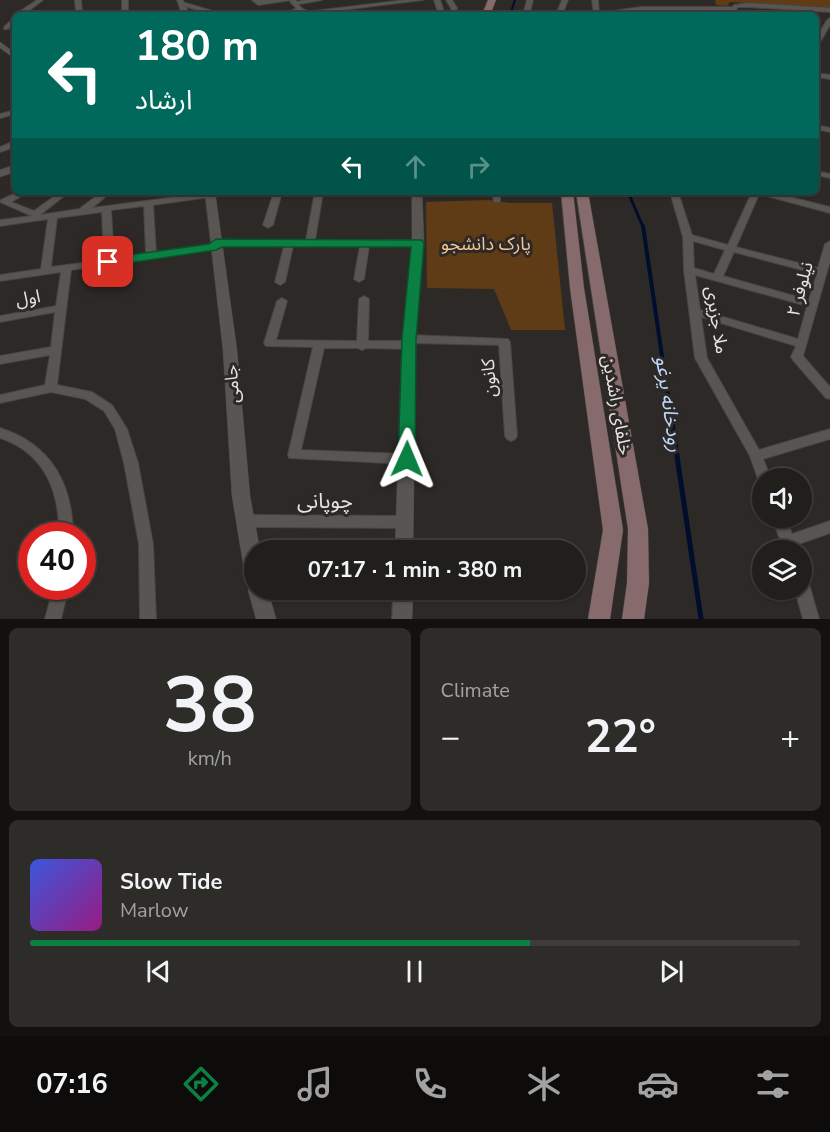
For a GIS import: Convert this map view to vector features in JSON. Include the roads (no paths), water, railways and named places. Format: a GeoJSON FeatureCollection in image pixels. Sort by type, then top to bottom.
{"type":"FeatureCollection","features":[{"type":"Feature","properties":{"kind":"main road"},"geometry":{"type":"LineString","coordinates":[[567,195],[577,288],[613,530],[599,619]]}},
{"type":"Feature","properties":{"kind":"main road","name":"خلفای راشدین"},"geometry":{"type":"LineString","coordinates":[[582,195],[638,529],[638,583],[633,619]]}},
{"type":"Feature","properties":{"kind":"street"},"geometry":{"type":"LineString","coordinates":[[23,12],[40,0]]}},
{"type":"Feature","properties":{"kind":"street"},"geometry":{"type":"LineString","coordinates":[[255,0],[258,3],[319,0]]}},
{"type":"Feature","properties":{"kind":"street"},"geometry":{"type":"LineString","coordinates":[[320,12],[420,0]]}},
{"type":"Feature","properties":{"kind":"street"},"geometry":{"type":"LineString","coordinates":[[641,0],[641,9]]}},
{"type":"Feature","properties":{"kind":"street"},"geometry":{"type":"LineString","coordinates":[[669,0],[674,12]]}},
{"type":"Feature","properties":{"kind":"street"},"geometry":{"type":"LineString","coordinates":[[292,1],[300,9],[309,12]]}},
{"type":"Feature","properties":{"kind":"street"},"geometry":{"type":"LineString","coordinates":[[181,2],[212,12]]}},
{"type":"Feature","properties":{"kind":"street"},"geometry":{"type":"LineString","coordinates":[[635,12],[641,9],[672,8],[698,12],[713,9],[737,12],[736,6],[748,5],[830,10]]}},
{"type":"Feature","properties":{"kind":"street"},"geometry":{"type":"LineString","coordinates":[[359,7],[361,12]]}},
{"type":"Feature","properties":{"kind":"street"},"geometry":{"type":"LineString","coordinates":[[290,12],[300,9]]}},
{"type":"Feature","properties":{"kind":"street"},"geometry":{"type":"LineString","coordinates":[[819,33],[830,20]]}},
{"type":"Feature","properties":{"kind":"street"},"geometry":{"type":"LineString","coordinates":[[6,28],[12,22]]}},
{"type":"Feature","properties":{"kind":"street"},"geometry":{"type":"LineString","coordinates":[[0,44],[12,54]]}},
{"type":"Feature","properties":{"kind":"street"},"geometry":{"type":"LineString","coordinates":[[19,195],[4,202],[33,216]]}},
{"type":"Feature","properties":{"kind":"street"},"geometry":{"type":"LineString","coordinates":[[33,216],[59,195]]}},
{"type":"Feature","properties":{"kind":"street"},"geometry":{"type":"LineString","coordinates":[[81,212],[103,195]]}},
{"type":"Feature","properties":{"kind":"street"},"geometry":{"type":"LineString","coordinates":[[0,223],[33,216],[53,216],[196,195]]}},
{"type":"Feature","properties":{"kind":"street","name":"جامی"},"geometry":{"type":"LineString","coordinates":[[210,195],[230,350],[241,496],[249,540]]}},
{"type":"Feature","properties":{"kind":"street"},"geometry":{"type":"LineString","coordinates":[[268,225],[277,195]]}},
{"type":"Feature","properties":{"kind":"street"},"geometry":{"type":"LineString","coordinates":[[310,243],[318,195]]}},
{"type":"Feature","properties":{"kind":"street"},"geometry":{"type":"LineString","coordinates":[[404,540],[409,342],[418,243],[417,195]]}},
{"type":"Feature","properties":{"kind":"street","name":"ملا جزیری"},"geometry":{"type":"LineString","coordinates":[[675,195],[688,237],[689,270],[701,358],[756,456],[760,468]]}},
{"type":"Feature","properties":{"kind":"street"},"geometry":{"type":"LineString","coordinates":[[718,277],[730,247],[756,195]]}},
{"type":"Feature","properties":{"kind":"street"},"geometry":{"type":"LineString","coordinates":[[770,195],[830,210]]}},
{"type":"Feature","properties":{"kind":"street"},"geometry":{"type":"LineString","coordinates":[[148,202],[151,256]]}},
{"type":"Feature","properties":{"kind":"street"},"geometry":{"type":"LineString","coordinates":[[106,208],[108,262]]}},
{"type":"Feature","properties":{"kind":"street"},"geometry":{"type":"LineString","coordinates":[[46,272],[53,216]]}},
{"type":"Feature","properties":{"kind":"street"},"geometry":{"type":"LineString","coordinates":[[688,237],[825,266]]}},
{"type":"Feature","properties":{"kind":"street"},"geometry":{"type":"LineString","coordinates":[[359,279],[364,242]]}},
{"type":"Feature","properties":{"kind":"street"},"geometry":{"type":"LineString","coordinates":[[280,282],[289,243]]}},
{"type":"Feature","properties":{"kind":"street"},"geometry":{"type":"LineString","coordinates":[[0,278],[216,245],[418,243]]}},
{"type":"Feature","properties":{"kind":"street","name":"نیلوفر ۲"},"geometry":{"type":"LineString","coordinates":[[802,344],[830,244]]}},
{"type":"Feature","properties":{"kind":"street"},"geometry":{"type":"LineString","coordinates":[[51,388],[66,268]]}},
{"type":"Feature","properties":{"kind":"street"},"geometry":{"type":"LineString","coordinates":[[689,270],[813,304]]}},
{"type":"Feature","properties":{"kind":"street"},"geometry":{"type":"LineString","coordinates":[[362,346],[364,299]]}},
{"type":"Feature","properties":{"kind":"street"},"geometry":{"type":"LineString","coordinates":[[282,301],[270,343],[362,346],[409,342]]}},
{"type":"Feature","properties":{"kind":"street","name":"اول"},"geometry":{"type":"LineString","coordinates":[[0,319],[61,308]]}},
{"type":"Feature","properties":{"kind":"street"},"geometry":{"type":"LineString","coordinates":[[696,312],[802,344],[797,357],[830,395]]}},
{"type":"Feature","properties":{"kind":"street","name":"کانون"},"geometry":{"type":"LineString","coordinates":[[409,342],[504,342],[511,436]]}},
{"type":"Feature","properties":{"kind":"street"},"geometry":{"type":"LineString","coordinates":[[319,344],[294,455],[407,459]]}},
{"type":"Feature","properties":{"kind":"street"},"geometry":{"type":"LineString","coordinates":[[0,360],[56,350]]}},
{"type":"Feature","properties":{"kind":"street"},"geometry":{"type":"LineString","coordinates":[[0,399],[51,388],[88,395],[108,408],[121,429],[131,463],[146,544],[148,619]]}},
{"type":"Feature","properties":{"kind":"street"},"geometry":{"type":"LineString","coordinates":[[0,433],[28,447],[45,461],[65,506],[66,522]]}},
{"type":"Feature","properties":{"kind":"street"},"geometry":{"type":"LineString","coordinates":[[756,456],[830,434]]}},
{"type":"Feature","properties":{"kind":"street","name":"چوپانی"},"geometry":{"type":"LineString","coordinates":[[245,521],[404,522]]}},
{"type":"Feature","properties":{"kind":"street"},"geometry":{"type":"LineString","coordinates":[[803,540],[830,528]]}},
{"type":"Feature","properties":{"kind":"street"},"geometry":{"type":"LineString","coordinates":[[53,619],[58,600]]}},
{"type":"Feature","properties":{"kind":"street"},"geometry":{"type":"LineString","coordinates":[[261,600],[266,619]]}},
{"type":"Feature","properties":{"kind":"street"},"geometry":{"type":"LineString","coordinates":[[402,619],[403,600]]}},
{"type":"Feature","properties":{"kind":"street"},"geometry":{"type":"LineString","coordinates":[[806,600],[812,619]]}},
{"type":"Feature","properties":{"kind":"waterway","name":"رودخانه یرغو"},"geometry":{"type":"LineString","coordinates":[[511,12],[515,0]]}},
{"type":"Feature","properties":{"kind":"waterway","name":"رودخانه یرغو"},"geometry":{"type":"LineString","coordinates":[[629,195],[643,227]]}},
{"type":"Feature","properties":{"kind":"waterway","name":"رودخانه یرغو"},"geometry":{"type":"LineString","coordinates":[[643,226],[668,397]]}},
{"type":"Feature","properties":{"kind":"waterway","name":"رودخانه یرغو"},"geometry":{"type":"LineString","coordinates":[[668,395],[701,619]]}},
{"type":"Feature","properties":{"kind":"park label","name":"پارک دانشجو"},"geometry":{"type":"Point","coordinates":[486,244]}}]}
